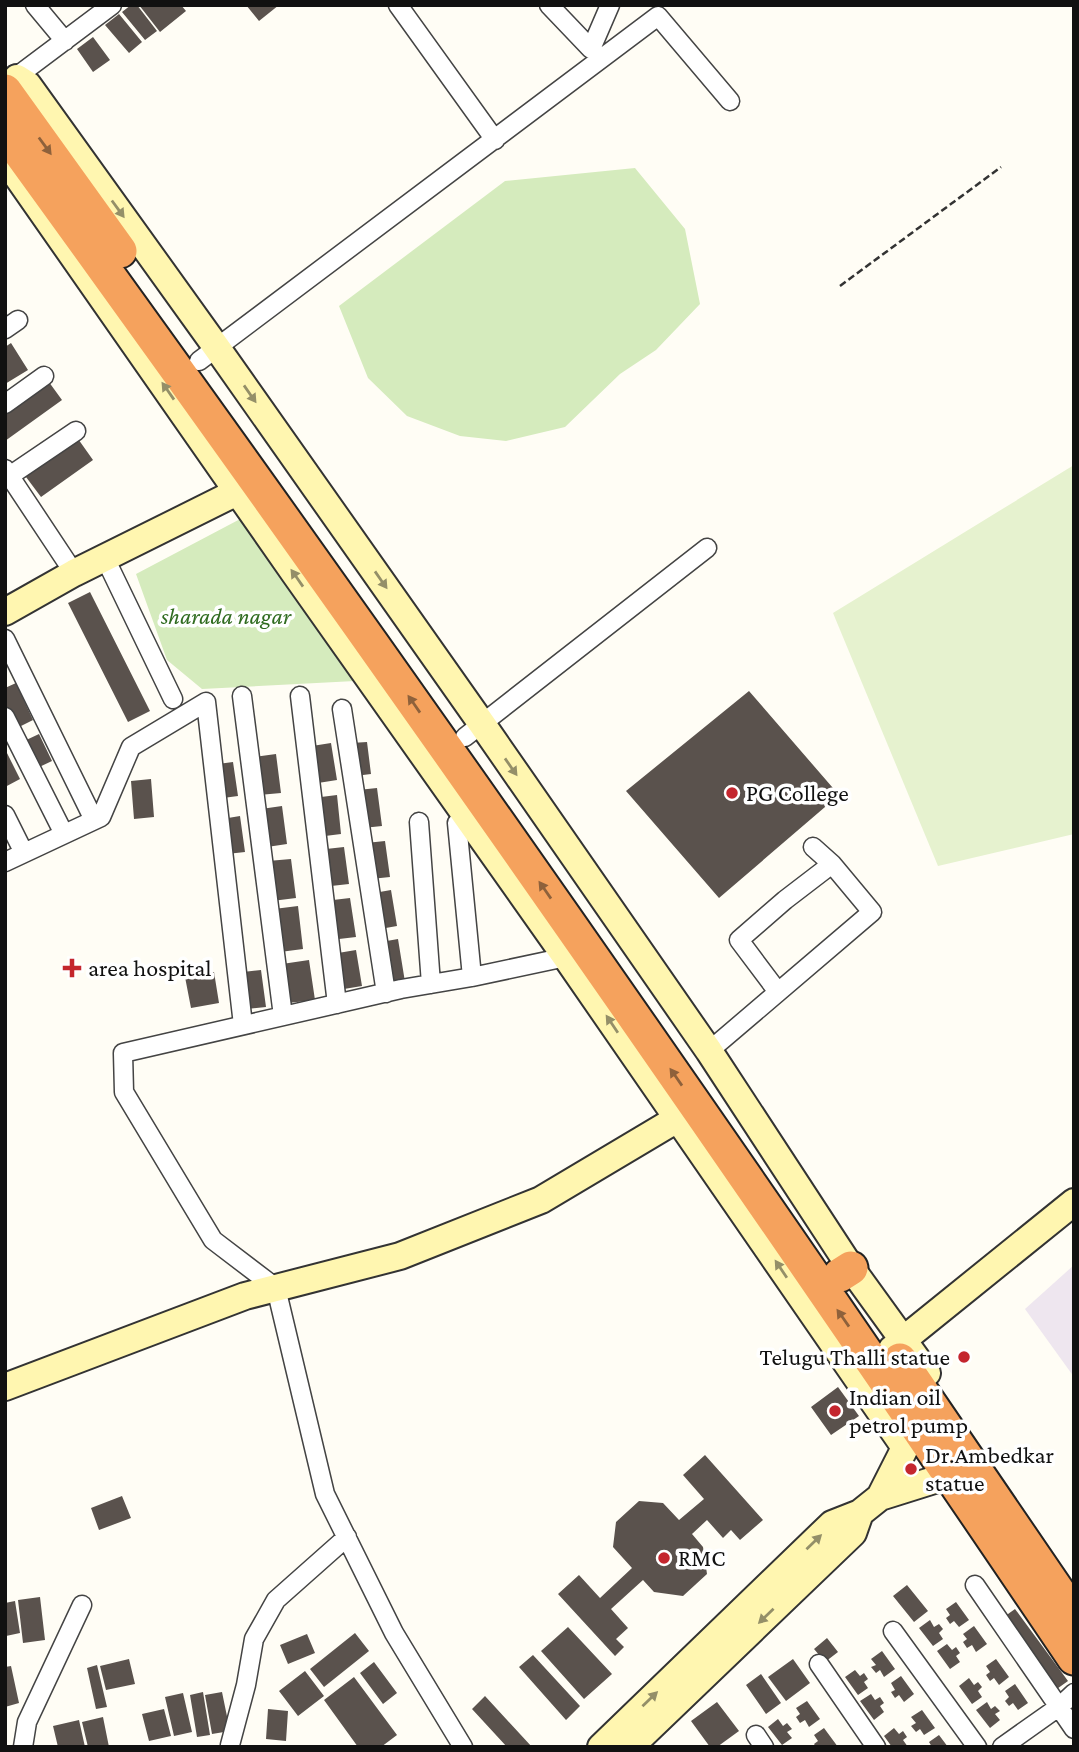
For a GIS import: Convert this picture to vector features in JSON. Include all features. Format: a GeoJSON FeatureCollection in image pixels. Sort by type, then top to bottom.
{"type":"FeatureCollection","features":[{"type":"Feature","properties":{"kind":"highway"},"geometry":{"type":"LineString","coordinates":[[9,84],[208,354],[473,731],[731,1139],[846,1272],[897,1344],[926,1421]]}},
{"type":"Feature","properties":{"kind":"highway"},"geometry":{"type":"LineString","coordinates":[[5,132],[150,349],[731,1139],[926,1421],[1074,1615]]}},
{"type":"Feature","properties":{"kind":"highway"},"geometry":{"type":"LineString","coordinates":[[960,1467],[1074,1658]]}},
{"type":"Feature","properties":{"kind":"street"},"geometry":{"type":"LineString","coordinates":[[35,5],[65,41]]}},
{"type":"Feature","properties":{"kind":"street"},"geometry":{"type":"LineString","coordinates":[[9,84],[111,5]]}},
{"type":"Feature","properties":{"kind":"street"},"geometry":{"type":"LineString","coordinates":[[398,5],[495,140]]}},
{"type":"Feature","properties":{"kind":"street"},"geometry":{"type":"LineString","coordinates":[[549,5],[591,49],[610,5]]}},
{"type":"Feature","properties":{"kind":"street"},"geometry":{"type":"LineString","coordinates":[[208,354],[658,16],[730,101]]}},
{"type":"Feature","properties":{"kind":"street"},"geometry":{"type":"LineString","coordinates":[[5,159],[150,349],[237,492],[566,957],[677,1119],[731,1139]]}},
{"type":"Feature","properties":{"kind":"street"},"geometry":{"type":"LineString","coordinates":[[5,404],[44,376]]}},
{"type":"Feature","properties":{"kind":"street"},"geometry":{"type":"LineString","coordinates":[[74,573],[7,475],[76,431]]}},
{"type":"Feature","properties":{"kind":"street"},"geometry":{"type":"LineString","coordinates":[[5,612],[74,573],[237,492]]}},
{"type":"Feature","properties":{"kind":"street"},"geometry":{"type":"LineString","coordinates":[[707,548],[473,731],[709,1051],[731,1139]]}},
{"type":"Feature","properties":{"kind":"street"},"geometry":{"type":"LineString","coordinates":[[105,558],[173,699]]}},
{"type":"Feature","properties":{"kind":"street"},"geometry":{"type":"LineString","coordinates":[[5,639],[94,820]]}},
{"type":"Feature","properties":{"kind":"street"},"geometry":{"type":"LineString","coordinates":[[242,696],[283,1016]]}},
{"type":"Feature","properties":{"kind":"street"},"geometry":{"type":"LineString","coordinates":[[300,696],[337,1004]]}},
{"type":"Feature","properties":{"kind":"street"},"geometry":{"type":"LineString","coordinates":[[5,862],[101,817],[131,747],[206,702],[243,1025]]}},
{"type":"Feature","properties":{"kind":"street"},"geometry":{"type":"LineString","coordinates":[[342,709],[386,993]]}},
{"type":"Feature","properties":{"kind":"street"},"geometry":{"type":"LineString","coordinates":[[5,717],[64,834]]}},
{"type":"Feature","properties":{"kind":"street"},"geometry":{"type":"LineString","coordinates":[[5,815],[24,853]]}},
{"type":"Feature","properties":{"kind":"street"},"geometry":{"type":"LineString","coordinates":[[465,816],[457,823],[472,977]]}},
{"type":"Feature","properties":{"kind":"street"},"geometry":{"type":"LineString","coordinates":[[419,822],[431,984]]}},
{"type":"Feature","properties":{"kind":"street"},"geometry":{"type":"LineString","coordinates":[[709,1051],[872,912],[832,864],[813,847]]}},
{"type":"Feature","properties":{"kind":"street"},"geometry":{"type":"LineString","coordinates":[[778,992],[739,940],[832,864]]}},
{"type":"Feature","properties":{"kind":"street"},"geometry":{"type":"LineString","coordinates":[[463,1747],[394,1633],[325,1494],[276,1288],[213,1240],[124,1093],[123,1053],[386,993],[566,957]]}},
{"type":"Feature","properties":{"kind":"street"},"geometry":{"type":"LineString","coordinates":[[5,1387],[245,1296],[400,1256],[541,1200],[677,1119]]}},
{"type":"Feature","properties":{"kind":"street"},"geometry":{"type":"LineString","coordinates":[[897,1344],[1074,1202]]}},
{"type":"Feature","properties":{"kind":"street"},"geometry":{"type":"LineString","coordinates":[[630,1747],[853,1533],[926,1421]]}},
{"type":"Feature","properties":{"kind":"street"},"geometry":{"type":"LineString","coordinates":[[601,1747],[832,1524],[960,1467]]}},
{"type":"Feature","properties":{"kind":"street"},"geometry":{"type":"LineString","coordinates":[[960,1467],[1074,1589]]}},
{"type":"Feature","properties":{"kind":"street"},"geometry":{"type":"LineString","coordinates":[[960,1467],[1074,1675]]}},
{"type":"Feature","properties":{"kind":"street"},"geometry":{"type":"LineString","coordinates":[[226,1746],[246,1685],[254,1639],[276,1600],[347,1537]]}},
{"type":"Feature","properties":{"kind":"street"},"geometry":{"type":"LineString","coordinates":[[975,1585],[1074,1729]]}},
{"type":"Feature","properties":{"kind":"street"},"geometry":{"type":"LineString","coordinates":[[23,1747],[27,1722],[82,1605]]}},
{"type":"Feature","properties":{"kind":"street"},"geometry":{"type":"LineString","coordinates":[[893,1631],[977,1747]]}},
{"type":"Feature","properties":{"kind":"street"},"geometry":{"type":"LineString","coordinates":[[819,1664],[876,1747]]}},
{"type":"Feature","properties":{"kind":"street"},"geometry":{"type":"LineString","coordinates":[[1002,1747],[1074,1693]]}},
{"type":"Feature","properties":{"kind":"path"},"geometry":{"type":"LineString","coordinates":[[840,286],[1001,167]]}},
{"type":"Feature","properties":{"kind":"shaded area"},"geometry":{"type":"Polygon","coordinates":[[[1074,1265],[1074,1377],[1025,1309],[1074,1265]]]}},
{"type":"Feature","properties":{"kind":"green space"},"geometry":{"type":"Polygon","coordinates":[[[635,168],[685,229],[700,304],[656,350],[620,374],[565,427],[506,441],[460,436],[407,416],[368,378],[339,306],[505,181],[635,168]]]}},
{"type":"Feature","properties":{"kind":"green space"},"geometry":{"type":"Polygon","coordinates":[[[1074,465],[1074,834],[938,866],[833,613],[1074,465]]]}},
{"type":"Feature","properties":{"kind":"green space","name":"sharada nagar"},"geometry":{"type":"Polygon","coordinates":[[[244,517],[355,681],[202,689],[167,660],[136,574],[244,517]]]}},
{"type":"Feature","properties":{"kind":"building"},"geometry":{"type":"Polygon","coordinates":[[[131,5],[137,5],[157,31],[145,40],[122,12],[131,5]]]}},
{"type":"Feature","properties":{"kind":"building"},"geometry":{"type":"Polygon","coordinates":[[[139,5],[181,5],[186,11],[160,32],[139,5]]]}},
{"type":"Feature","properties":{"kind":"building"},"geometry":{"type":"Polygon","coordinates":[[[246,5],[279,5],[259,21],[246,5]]]}},
{"type":"Feature","properties":{"kind":"building"},"geometry":{"type":"Polygon","coordinates":[[[119,14],[142,42],[129,53],[105,25],[119,14]]]}},
{"type":"Feature","properties":{"kind":"building"},"geometry":{"type":"Polygon","coordinates":[[[93,37],[110,60],[93,72],[77,49],[93,37]]]}},
{"type":"Feature","properties":{"kind":"building"},"geometry":{"type":"Polygon","coordinates":[[[11,343],[28,370],[5,384],[5,347],[11,343]]]}},
{"type":"Feature","properties":{"kind":"building"},"geometry":{"type":"Polygon","coordinates":[[[46,378],[62,400],[5,441],[5,407],[46,378]]]}},
{"type":"Feature","properties":{"kind":"building"},"geometry":{"type":"Polygon","coordinates":[[[76,436],[93,460],[41,497],[23,473],[76,436]]]}},
{"type":"Feature","properties":{"kind":"building"},"geometry":{"type":"Polygon","coordinates":[[[90,592],[150,711],[128,722],[68,603],[90,592]]]}},
{"type":"Feature","properties":{"kind":"building"},"geometry":{"type":"Polygon","coordinates":[[[16,683],[33,720],[15,729],[5,708],[5,688],[16,683]]]}},
{"type":"Feature","properties":{"kind":"building","name":"PG College"},"geometry":{"type":"Polygon","coordinates":[[[749,691],[839,795],[719,898],[626,791],[749,691]]]}},
{"type":"Feature","properties":{"kind":"building"},"geometry":{"type":"Polygon","coordinates":[[[39,734],[52,761],[35,769],[22,742],[39,734]]]}},
{"type":"Feature","properties":{"kind":"building"},"geometry":{"type":"Polygon","coordinates":[[[367,742],[371,774],[355,776],[351,743],[367,742]]]}},
{"type":"Feature","properties":{"kind":"building"},"geometry":{"type":"Polygon","coordinates":[[[331,743],[337,780],[318,783],[312,746],[331,743]]]}},
{"type":"Feature","properties":{"kind":"building"},"geometry":{"type":"Polygon","coordinates":[[[5,749],[20,779],[5,787],[5,749]]]}},
{"type":"Feature","properties":{"kind":"building"},"geometry":{"type":"Polygon","coordinates":[[[276,754],[281,793],[259,795],[254,757],[276,754]]]}},
{"type":"Feature","properties":{"kind":"building"},"geometry":{"type":"Polygon","coordinates":[[[233,762],[238,796],[223,798],[218,764],[233,762]]]}},
{"type":"Feature","properties":{"kind":"building"},"geometry":{"type":"Polygon","coordinates":[[[151,779],[154,817],[134,819],[131,781],[151,779]]]}},
{"type":"Feature","properties":{"kind":"building"},"geometry":{"type":"Polygon","coordinates":[[[377,788],[382,826],[363,828],[358,790],[377,788]]]}},
{"type":"Feature","properties":{"kind":"building"},"geometry":{"type":"Polygon","coordinates":[[[337,795],[341,834],[325,836],[321,797],[337,795]]]}},
{"type":"Feature","properties":{"kind":"building"},"geometry":{"type":"Polygon","coordinates":[[[282,806],[287,844],[267,847],[261,809],[282,806]]]}},
{"type":"Feature","properties":{"kind":"building"},"geometry":{"type":"Polygon","coordinates":[[[240,816],[245,852],[227,854],[222,819],[240,816]]]}},
{"type":"Feature","properties":{"kind":"building"},"geometry":{"type":"Polygon","coordinates":[[[385,841],[390,877],[371,879],[366,843],[385,841]]]}},
{"type":"Feature","properties":{"kind":"building"},"geometry":{"type":"Polygon","coordinates":[[[344,847],[349,884],[331,886],[326,849],[344,847]]]}},
{"type":"Feature","properties":{"kind":"building"},"geometry":{"type":"Polygon","coordinates":[[[291,859],[296,898],[272,901],[268,861],[291,859]]]}},
{"type":"Feature","properties":{"kind":"building"},"geometry":{"type":"Polygon","coordinates":[[[391,890],[397,926],[380,929],[374,893],[391,890]]]}},
{"type":"Feature","properties":{"kind":"building"},"geometry":{"type":"Polygon","coordinates":[[[350,898],[356,937],[339,939],[333,900],[350,898]]]}},
{"type":"Feature","properties":{"kind":"building"},"geometry":{"type":"Polygon","coordinates":[[[298,906],[303,949],[280,952],[274,909],[298,906]]]}},
{"type":"Feature","properties":{"kind":"building"},"geometry":{"type":"Polygon","coordinates":[[[398,939],[405,982],[389,985],[381,942],[398,939]]]}},
{"type":"Feature","properties":{"kind":"building"},"geometry":{"type":"Polygon","coordinates":[[[356,950],[362,986],[344,989],[338,953],[356,950]]]}},
{"type":"Feature","properties":{"kind":"building"},"geometry":{"type":"Polygon","coordinates":[[[309,960],[315,1000],[288,1003],[282,964],[309,960]]]}},
{"type":"Feature","properties":{"kind":"building"},"geometry":{"type":"Polygon","coordinates":[[[261,970],[266,1007],[247,1009],[243,972],[261,970]]]}},
{"type":"Feature","properties":{"kind":"building"},"geometry":{"type":"Polygon","coordinates":[[[214,972],[219,1003],[191,1008],[185,977],[214,972]]]}},
{"type":"Feature","properties":{"kind":"building","name":"Indian oil petrol pump"},"geometry":{"type":"Polygon","coordinates":[[[838,1387],[859,1416],[831,1435],[811,1407],[838,1387]]]}},
{"type":"Feature","properties":{"kind":"building","name":"RMC"},"geometry":{"type":"Polygon","coordinates":[[[705,1455],[763,1520],[740,1540],[731,1530],[723,1538],[707,1520],[692,1534],[703,1547],[707,1574],[683,1596],[654,1592],[643,1580],[611,1609],[628,1628],[616,1639],[624,1647],[615,1656],[558,1594],[579,1575],[600,1598],[632,1568],[613,1547],[616,1522],[639,1501],[663,1503],[679,1520],[704,1499],[683,1475],[705,1455]]]}},
{"type":"Feature","properties":{"kind":"building"},"geometry":{"type":"Polygon","coordinates":[[[122,1496],[131,1518],[99,1530],[91,1508],[122,1496]]]}},
{"type":"Feature","properties":{"kind":"building"},"geometry":{"type":"Polygon","coordinates":[[[907,1585],[928,1611],[914,1622],[893,1596],[907,1585]]]}},
{"type":"Feature","properties":{"kind":"building"},"geometry":{"type":"Polygon","coordinates":[[[40,1597],[45,1640],[23,1643],[18,1600],[40,1597]]]}},
{"type":"Feature","properties":{"kind":"building"},"geometry":{"type":"Polygon","coordinates":[[[15,1601],[20,1633],[6,1636],[5,1603],[15,1601]]]}},
{"type":"Feature","properties":{"kind":"building"},"geometry":{"type":"Polygon","coordinates":[[[956,1602],[969,1620],[959,1627],[954,1621],[950,1624],[946,1618],[950,1615],[946,1609],[956,1602]]]}},
{"type":"Feature","properties":{"kind":"building"},"geometry":{"type":"Polygon","coordinates":[[[1015,1609],[1068,1681],[1054,1691],[1001,1619],[1015,1609]]]}},
{"type":"Feature","properties":{"kind":"building"},"geometry":{"type":"Polygon","coordinates":[[[930,1620],[934,1627],[939,1624],[943,1629],[939,1633],[943,1639],[933,1646],[919,1628],[930,1620]]]}},
{"type":"Feature","properties":{"kind":"building"},"geometry":{"type":"Polygon","coordinates":[[[974,1626],[987,1644],[976,1652],[972,1645],[967,1648],[963,1642],[967,1639],[963,1634],[974,1626]]]}},
{"type":"Feature","properties":{"kind":"building"},"geometry":{"type":"Polygon","coordinates":[[[568,1627],[612,1674],[584,1699],[541,1651],[568,1627]]]}},
{"type":"Feature","properties":{"kind":"building"},"geometry":{"type":"Polygon","coordinates":[[[355,1633],[369,1651],[324,1687],[310,1669],[355,1633]]]}},
{"type":"Feature","properties":{"kind":"building"},"geometry":{"type":"Polygon","coordinates":[[[307,1634],[315,1653],[288,1664],[280,1645],[307,1634]]]}},
{"type":"Feature","properties":{"kind":"building"},"geometry":{"type":"Polygon","coordinates":[[[827,1638],[838,1652],[825,1662],[814,1649],[827,1638]]]}},
{"type":"Feature","properties":{"kind":"building"},"geometry":{"type":"Polygon","coordinates":[[[947,1644],[952,1650],[956,1647],[960,1653],[956,1656],[960,1662],[950,1669],[937,1651],[947,1644]]]}},
{"type":"Feature","properties":{"kind":"building"},"geometry":{"type":"Polygon","coordinates":[[[882,1651],[895,1669],[884,1677],[880,1670],[876,1673],[871,1667],[876,1665],[871,1659],[882,1651]]]}},
{"type":"Feature","properties":{"kind":"building"},"geometry":{"type":"Polygon","coordinates":[[[533,1655],[580,1706],[566,1720],[519,1667],[533,1655]]]}},
{"type":"Feature","properties":{"kind":"building"},"geometry":{"type":"Polygon","coordinates":[[[129,1659],[135,1684],[106,1690],[100,1666],[129,1659]]]}},
{"type":"Feature","properties":{"kind":"building"},"geometry":{"type":"Polygon","coordinates":[[[793,1659],[810,1683],[786,1701],[768,1677],[793,1659]]]}},
{"type":"Feature","properties":{"kind":"building"},"geometry":{"type":"Polygon","coordinates":[[[996,1659],[1009,1677],[999,1685],[994,1678],[990,1681],[986,1675],[990,1672],[986,1666],[996,1659]]]}},
{"type":"Feature","properties":{"kind":"building"},"geometry":{"type":"Polygon","coordinates":[[[374,1662],[397,1693],[383,1704],[360,1673],[374,1662]]]}},
{"type":"Feature","properties":{"kind":"building"},"geometry":{"type":"Polygon","coordinates":[[[97,1665],[107,1707],[96,1709],[87,1668],[97,1665]]]}},
{"type":"Feature","properties":{"kind":"building"},"geometry":{"type":"Polygon","coordinates":[[[11,1666],[19,1703],[5,1707],[5,1667],[11,1666]]]}},
{"type":"Feature","properties":{"kind":"building"},"geometry":{"type":"Polygon","coordinates":[[[855,1670],[860,1676],[864,1673],[868,1679],[864,1682],[868,1688],[858,1695],[845,1677],[855,1670]]]}},
{"type":"Feature","properties":{"kind":"building"},"geometry":{"type":"Polygon","coordinates":[[[305,1671],[324,1696],[298,1716],[279,1691],[305,1671]]]}},
{"type":"Feature","properties":{"kind":"building"},"geometry":{"type":"Polygon","coordinates":[[[761,1674],[781,1703],[766,1714],[746,1685],[761,1674]]]}},
{"type":"Feature","properties":{"kind":"building"},"geometry":{"type":"Polygon","coordinates":[[[901,1676],[914,1694],[904,1702],[899,1695],[895,1698],[891,1692],[895,1690],[891,1683],[901,1676]]]}},
{"type":"Feature","properties":{"kind":"building"},"geometry":{"type":"Polygon","coordinates":[[[354,1677],[397,1735],[381,1747],[358,1747],[324,1700],[354,1677]]]}},
{"type":"Feature","properties":{"kind":"building"},"geometry":{"type":"Polygon","coordinates":[[[969,1678],[974,1685],[978,1682],[982,1687],[978,1691],[982,1697],[972,1704],[959,1686],[969,1678]]]}},
{"type":"Feature","properties":{"kind":"building"},"geometry":{"type":"Polygon","coordinates":[[[1015,1684],[1028,1703],[1018,1710],[1013,1703],[1009,1706],[1005,1701],[1009,1697],[1005,1691],[1015,1684]]]}},
{"type":"Feature","properties":{"kind":"building"},"geometry":{"type":"Polygon","coordinates":[[[203,1692],[210,1735],[197,1737],[190,1695],[203,1692]]]}},
{"type":"Feature","properties":{"kind":"building"},"geometry":{"type":"Polygon","coordinates":[[[222,1692],[230,1731],[212,1734],[205,1695],[222,1692]]]}},
{"type":"Feature","properties":{"kind":"building"},"geometry":{"type":"Polygon","coordinates":[[[183,1693],[192,1732],[174,1736],[165,1697],[183,1693]]]}},
{"type":"Feature","properties":{"kind":"building"},"geometry":{"type":"Polygon","coordinates":[[[871,1694],[875,1700],[880,1697],[884,1703],[880,1706],[884,1712],[874,1720],[860,1701],[871,1694]]]}},
{"type":"Feature","properties":{"kind":"building"},"geometry":{"type":"Polygon","coordinates":[[[485,1696],[532,1747],[507,1747],[472,1709],[485,1696]]]}},
{"type":"Feature","properties":{"kind":"building"},"geometry":{"type":"Polygon","coordinates":[[[807,1701],[820,1719],[809,1727],[805,1720],[800,1723],[796,1717],[800,1714],[796,1708],[807,1701]]]}},
{"type":"Feature","properties":{"kind":"building"},"geometry":{"type":"Polygon","coordinates":[[[717,1702],[739,1731],[717,1747],[710,1747],[691,1721],[717,1702]]]}},
{"type":"Feature","properties":{"kind":"building"},"geometry":{"type":"Polygon","coordinates":[[[987,1702],[991,1709],[995,1706],[1000,1711],[995,1714],[1000,1720],[990,1728],[976,1710],[987,1702]]]}},
{"type":"Feature","properties":{"kind":"building"},"geometry":{"type":"Polygon","coordinates":[[[164,1709],[171,1736],[149,1741],[142,1714],[164,1709]]]}},
{"type":"Feature","properties":{"kind":"building"},"geometry":{"type":"Polygon","coordinates":[[[268,1709],[288,1711],[286,1741],[266,1739],[268,1709]]]}},
{"type":"Feature","properties":{"kind":"building"},"geometry":{"type":"Polygon","coordinates":[[[922,1710],[935,1728],[924,1735],[920,1729],[916,1732],[911,1726],[916,1723],[911,1717],[922,1710]]]}},
{"type":"Feature","properties":{"kind":"building"},"geometry":{"type":"Polygon","coordinates":[[[103,1717],[109,1747],[88,1747],[82,1722],[103,1717]]]}},
{"type":"Feature","properties":{"kind":"building"},"geometry":{"type":"Polygon","coordinates":[[[778,1719],[783,1726],[787,1723],[792,1729],[787,1732],[792,1738],[782,1745],[768,1727],[778,1719]]]}},
{"type":"Feature","properties":{"kind":"building"},"geometry":{"type":"Polygon","coordinates":[[[79,1720],[85,1747],[58,1747],[53,1726],[79,1720]]]}},
{"type":"Feature","properties":{"kind":"building"},"geometry":{"type":"Polygon","coordinates":[[[824,1728],[838,1747],[816,1747],[814,1744],[818,1741],[814,1735],[824,1728]]]}},
{"type":"Feature","properties":{"kind":"building"},"geometry":{"type":"Polygon","coordinates":[[[894,1728],[899,1734],[903,1731],[907,1737],[903,1740],[908,1747],[892,1747],[884,1736],[894,1728]]]}},
{"type":"Feature","properties":{"kind":"building"},"geometry":{"type":"Polygon","coordinates":[[[939,1735],[948,1747],[932,1747],[929,1742],[939,1735]]]}},
{"type":"Feature","properties":{"kind":"place","name":"PG College"},"geometry":{"type":"Point","coordinates":[732,793]}},
{"type":"Feature","properties":{"kind":"place","name":"area hospital"},"geometry":{"type":"Point","coordinates":[72,968]}},
{"type":"Feature","properties":{"kind":"place","name":"Telugu Thalli statue"},"geometry":{"type":"Point","coordinates":[964,1357]}},
{"type":"Feature","properties":{"kind":"place","name":"Indian oil petrol pump"},"geometry":{"type":"Point","coordinates":[835,1411]}},
{"type":"Feature","properties":{"kind":"place","name":"Dr.Ambedkar statue"},"geometry":{"type":"Point","coordinates":[911,1469]}},
{"type":"Feature","properties":{"kind":"place","name":"RMC"},"geometry":{"type":"Point","coordinates":[664,1558]}}]}
